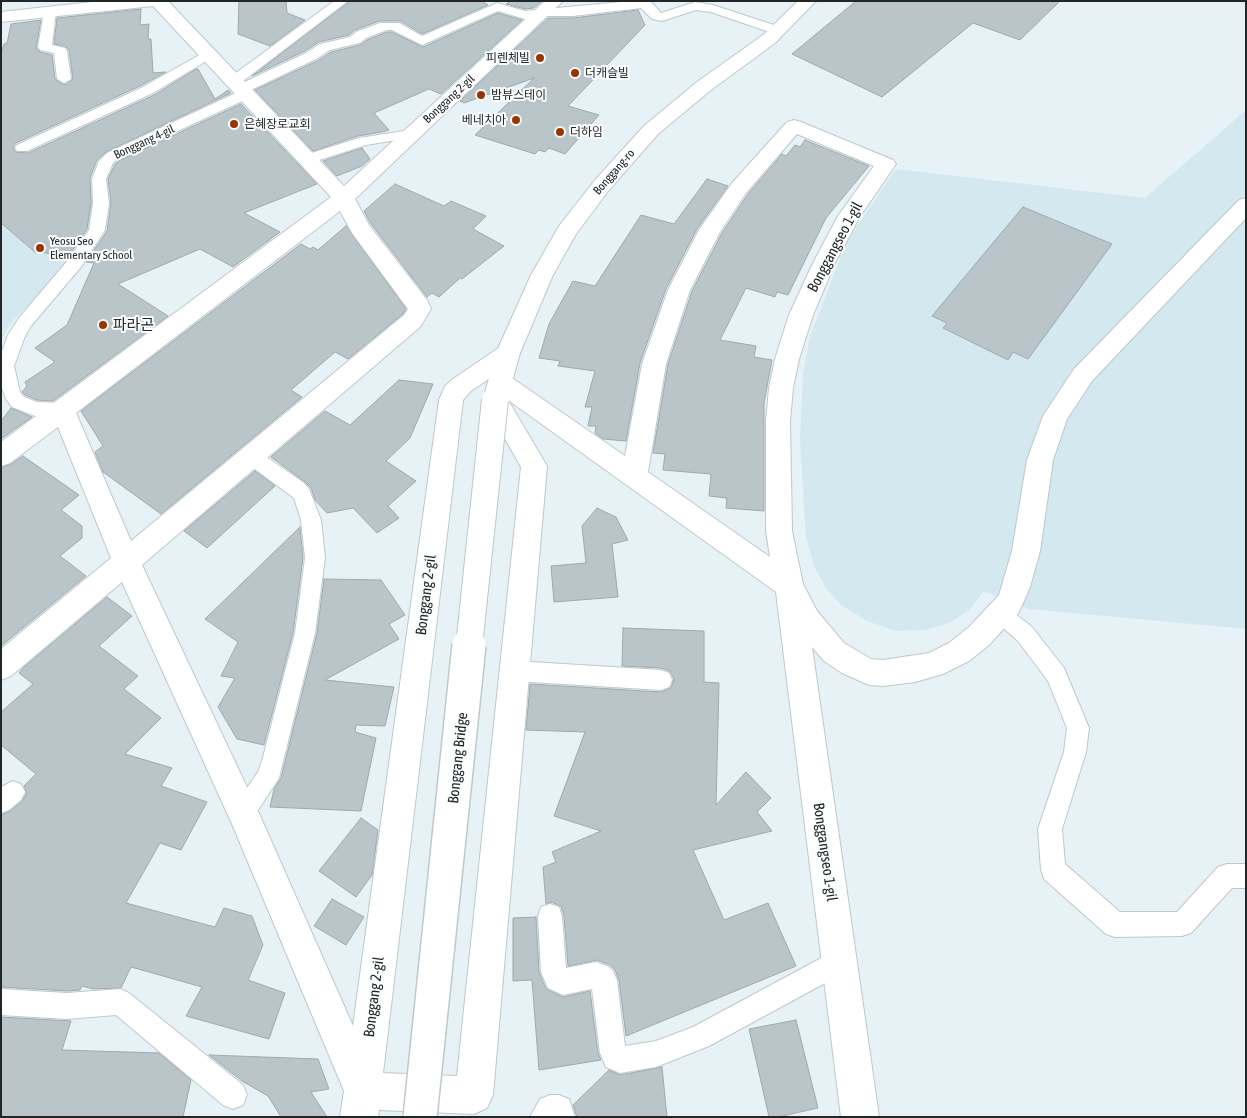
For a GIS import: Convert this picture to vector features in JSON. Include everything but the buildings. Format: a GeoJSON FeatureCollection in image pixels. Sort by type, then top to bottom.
{"type":"FeatureCollection","features":[{"type":"Feature","properties":{"kind":"street"},"geometry":{"type":"LineString","coordinates":[[1,17],[153,1]]}},
{"type":"Feature","properties":{"kind":"street"},"geometry":{"type":"LineString","coordinates":[[1,667],[418,315],[419,304],[360,228],[344,198],[158,1]]}},
{"type":"Feature","properties":{"kind":"street","name":"Bonggang-ro"},"geometry":{"type":"LineString","coordinates":[[498,391],[508,353],[542,275],[567,231],[602,185],[651,130],[704,86],[778,31],[808,1]]}},
{"type":"Feature","properties":{"kind":"street","name":"Bonggang 2-gil"},"geometry":{"type":"LineString","coordinates":[[361,1104],[244,813],[126,561],[63,410],[344,198],[410,134],[549,7]]}},
{"type":"Feature","properties":{"kind":"street","name":"Bonggangseo 1-gil"},"geometry":{"type":"LineString","coordinates":[[634,476],[654,364],[679,290],[710,230],[739,188],[794,126],[886,164],[849,216],[824,262],[801,315],[787,359],[781,388],[778,421],[779,532],[789,586],[860,1117]]}},
{"type":"Feature","properties":{"kind":"street"},"geometry":{"type":"LineString","coordinates":[[498,391],[634,476],[789,586],[807,620],[820,637],[834,652],[852,664],[869,672],[883,673],[915,669],[945,660],[979,636],[1009,603],[1016,587],[1026,551],[1040,460],[1055,416],[1083,375],[1246,205]]}},
{"type":"Feature","properties":{"kind":"street","name":"Bonggang 2-gil"},"geometry":{"type":"LineString","coordinates":[[361,1104],[451,400],[454,393],[462,385],[508,353]]}},
{"type":"Feature","properties":{"kind":"street"},"geometry":{"type":"LineString","coordinates":[[361,1104],[474,1106],[534,466],[498,391]]}},
{"type":"Feature","properties":{"kind":"street","name":"Bonggang Bridge"},"geometry":{"type":"LineString","coordinates":[[420,1117],[498,391]]}},
{"type":"Feature","properties":{"kind":"street"},"geometry":{"type":"LineString","coordinates":[[1,456],[63,410]]}},
{"type":"Feature","properties":{"kind":"lane"},"geometry":{"type":"LineString","coordinates":[[240,88],[342,1]]}},
{"type":"Feature","properties":{"kind":"lane"},"geometry":{"type":"LineString","coordinates":[[240,88],[311,56],[325,47],[356,40],[361,35],[385,26],[394,26],[418,41],[422,41],[497,7],[525,16],[549,7],[573,12],[641,4],[647,5],[658,16],[662,17],[695,6],[713,9],[778,31]]}},
{"type":"Feature","properties":{"kind":"lane"},"geometry":{"type":"LineString","coordinates":[[50,12],[45,48],[60,50],[64,79]]}},
{"type":"Feature","properties":{"kind":"lane"},"geometry":{"type":"LineString","coordinates":[[22,148],[148,90],[208,54]]}},
{"type":"Feature","properties":{"kind":"lane","name":"Bonggang 4-gil"},"geometry":{"type":"LineString","coordinates":[[3,370],[17,335],[25,322],[75,263],[97,230],[102,203],[99,179],[106,161],[112,156],[240,88]]}},
{"type":"Feature","properties":{"kind":"lane"},"geometry":{"type":"LineString","coordinates":[[307,159],[364,141],[410,134]]}},
{"type":"Feature","properties":{"kind":"lane"},"geometry":{"type":"LineString","coordinates":[[3,370],[12,394],[18,402],[35,409],[63,410]]}},
{"type":"Feature","properties":{"kind":"lane"},"geometry":{"type":"LineString","coordinates":[[244,813],[268,778],[273,761],[305,633],[315,558],[311,520],[302,494],[297,488],[250,456]]}},
{"type":"Feature","properties":{"kind":"lane"},"geometry":{"type":"LineString","coordinates":[[1001,614],[1025,634],[1056,675],[1078,728],[1075,752],[1050,828],[1053,870],[1115,925],[1182,924],[1227,876],[1246,876]]}},
{"type":"Feature","properties":{"kind":"lane"},"geometry":{"type":"LineString","coordinates":[[514,671],[661,680]]}},
{"type":"Feature","properties":{"kind":"lane"},"geometry":{"type":"LineString","coordinates":[[550,916],[554,972],[557,979],[563,982],[596,975],[604,980],[613,1053],[615,1058],[620,1060],[656,1054],[700,1037],[840,961]]}},
{"type":"Feature","properties":{"kind":"lane"},"geometry":{"type":"LineString","coordinates":[[1,1002],[67,1006],[120,1002],[233,1095]]}},
{"type":"Feature","properties":{"kind":"lane"},"geometry":{"type":"LineString","coordinates":[[544,1117],[550,1109],[559,1109],[561,1117]]}},
{"type":"Feature","properties":{"kind":"shaded area"},"geometry":{"type":"Polygon","coordinates":[[[1246,110],[1246,629],[1030,609],[1009,603],[984,591],[969,610],[950,623],[924,630],[896,631],[867,621],[841,605],[826,588],[814,566],[806,537],[800,439],[803,374],[810,336],[847,241],[896,169],[1145,198],[1246,110]]]}},
{"type":"Feature","properties":{"kind":"shaded area","name":"Yeosu Seo Elementary School"},"geometry":{"type":"Polygon","coordinates":[[[84,172],[95,202],[90,232],[67,264],[12,322],[1,340],[1,179],[84,172]]]}},
{"type":"Feature","properties":{"kind":"place","name":"피렌체빌"},"geometry":{"type":"Point","coordinates":[540,58]}},
{"type":"Feature","properties":{"kind":"place","name":"더캐슬빌"},"geometry":{"type":"Point","coordinates":[575,73]}},
{"type":"Feature","properties":{"kind":"place","name":"밤뷰스테이"},"geometry":{"type":"Point","coordinates":[481,95]}},
{"type":"Feature","properties":{"kind":"place","name":"베네치아"},"geometry":{"type":"Point","coordinates":[516,120]}},
{"type":"Feature","properties":{"kind":"place","name":"은혜장로교회"},"geometry":{"type":"Point","coordinates":[234,124]}},
{"type":"Feature","properties":{"kind":"place","name":"더하임"},"geometry":{"type":"Point","coordinates":[560,132]}},
{"type":"Feature","properties":{"kind":"place","name":"Yeosu Seo Elementary School"},"geometry":{"type":"Point","coordinates":[40,248]}},
{"type":"Feature","properties":{"kind":"place","name":"파라곤"},"geometry":{"type":"Point","coordinates":[103,325]}}]}
